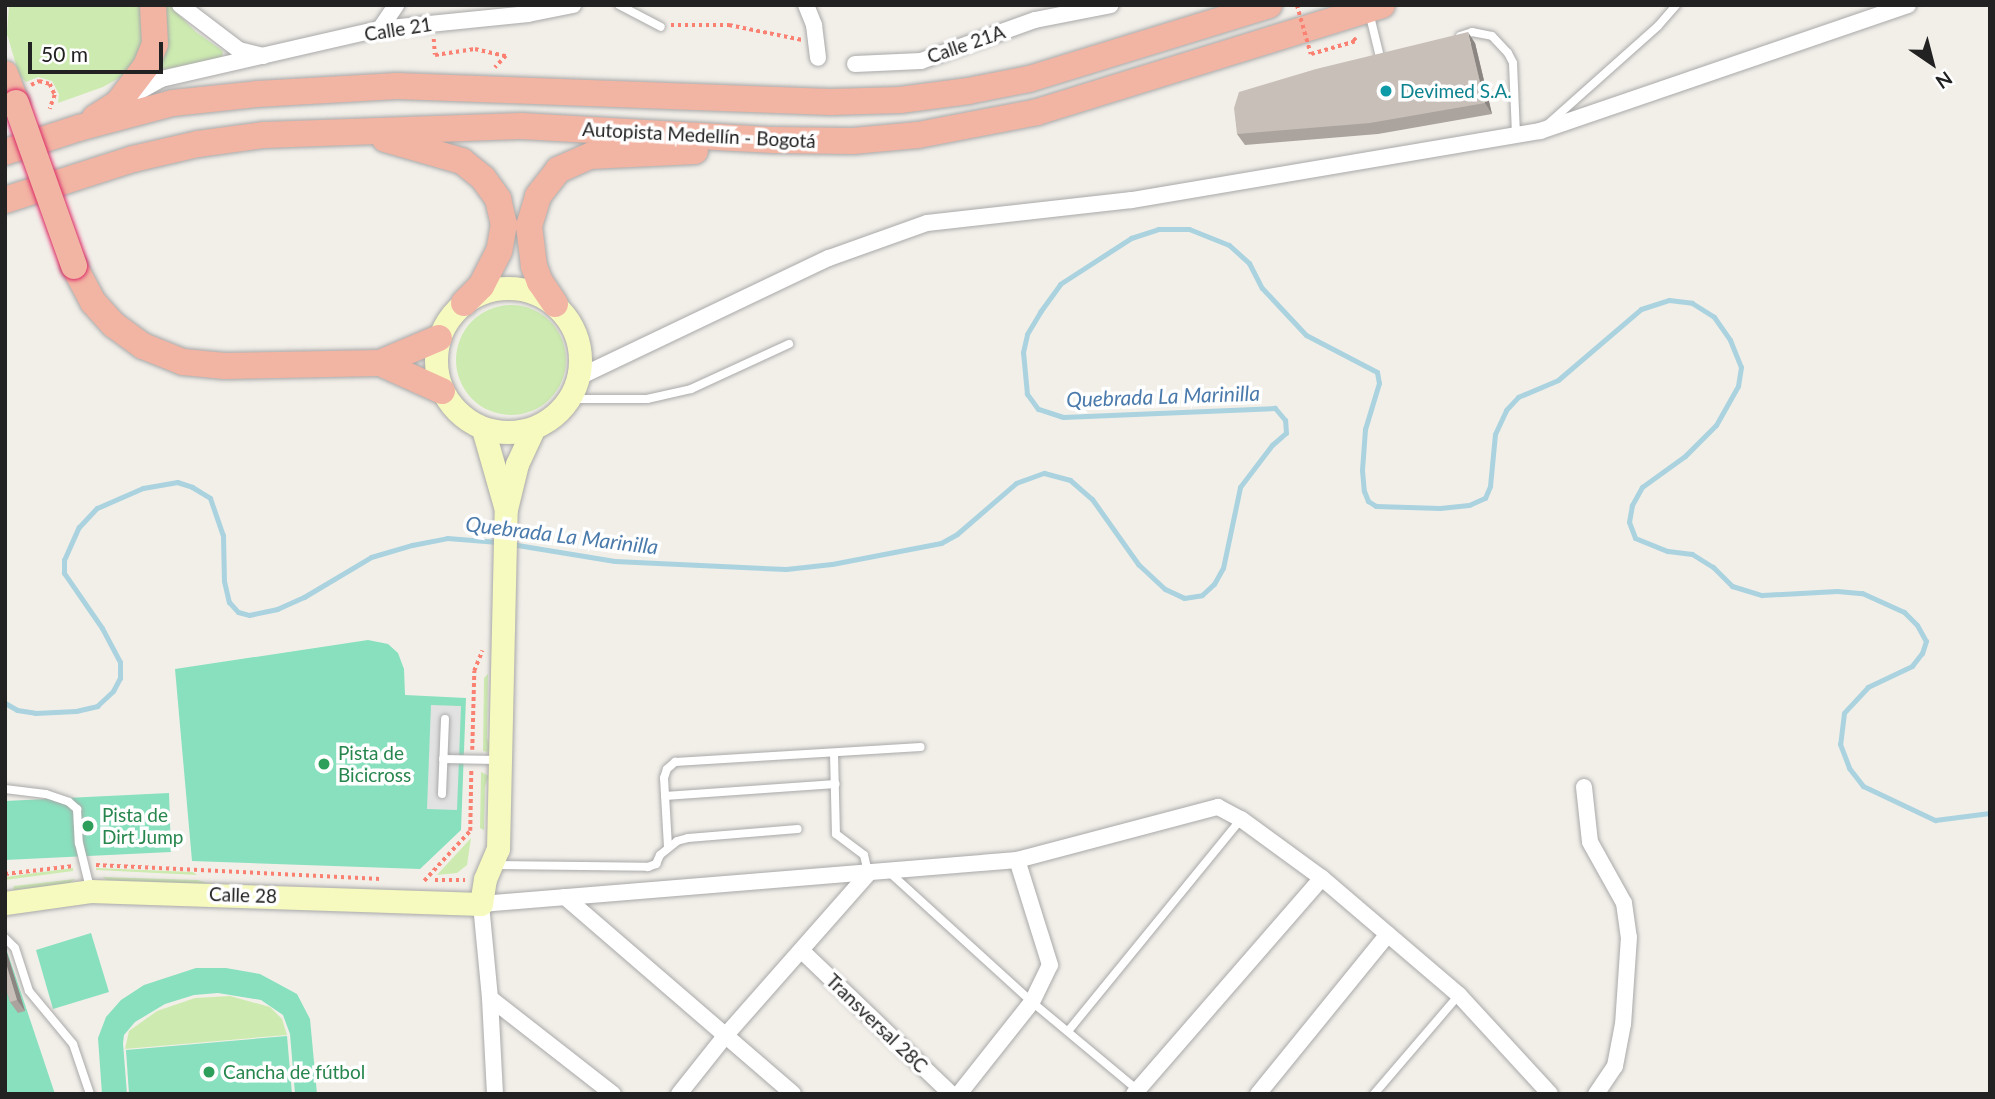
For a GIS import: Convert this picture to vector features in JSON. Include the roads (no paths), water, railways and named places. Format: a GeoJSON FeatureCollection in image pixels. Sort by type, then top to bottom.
{"type":"FeatureCollection","features":[{"type":"Feature","properties":{"kind":"highway"},"geometry":{"type":"LineString","coordinates":[[79,128],[118,103],[140,77],[153,50],[156,29],[153,5]]}},
{"type":"Feature","properties":{"kind":"highway","name":"Autopista Medellín - Bogotá"},"geometry":{"type":"LineString","coordinates":[[5,152],[79,128],[173,103],[257,94],[397,86],[831,102],[901,100],[1029,79],[1269,5]]}},
{"type":"Feature","properties":{"kind":"highway","name":"Autopista Medellín - Bogotá"},"geometry":{"type":"LineString","coordinates":[[5,200],[69,177],[198,144],[264,135],[521,127],[774,141],[853,141],[982,125],[1103,94],[1375,8]]}},
{"type":"Feature","properties":{"kind":"highway"},"geometry":{"type":"LineString","coordinates":[[16,88],[74,266],[93,302],[114,325],[143,346],[183,362],[225,366],[380,363],[439,338]]}},
{"type":"Feature","properties":{"kind":"highway"},"geometry":{"type":"LineString","coordinates":[[357,132],[448,155],[474,169],[492,188],[502,213],[503,236],[499,251],[481,286],[464,303]]}},
{"type":"Feature","properties":{"kind":"highway"},"geometry":{"type":"LineString","coordinates":[[555,304],[540,282],[534,266],[529,226],[538,196],[558,170],[590,156],[691,151],[774,141]]}},
{"type":"Feature","properties":{"kind":"highway"},"geometry":{"type":"LineString","coordinates":[[380,363],[442,391]]}},
{"type":"Feature","properties":{"kind":"main road"},"geometry":{"type":"LineString","coordinates":[[501,288],[530,291],[555,304],[568,318],[578,337],[581,356],[579,377],[569,399],[554,417],[534,428],[500,433],[483,429],[452,407],[442,391],[435,356],[439,338],[449,318],[464,303],[483,292],[501,288]]}},
{"type":"Feature","properties":{"kind":"main road"},"geometry":{"type":"LineString","coordinates":[[481,904],[487,872],[498,849],[506,518],[517,464],[534,428]]}},
{"type":"Feature","properties":{"kind":"main road"},"geometry":{"type":"LineString","coordinates":[[483,429],[506,518]]}},
{"type":"Feature","properties":{"kind":"main road","name":"Calle 28"},"geometry":{"type":"LineString","coordinates":[[5,903],[90,891],[481,904]]}},
{"type":"Feature","properties":{"kind":"street"},"geometry":{"type":"LineString","coordinates":[[180,5],[239,50],[265,57]]}},
{"type":"Feature","properties":{"kind":"street"},"geometry":{"type":"LineString","coordinates":[[380,29],[396,5]]}},
{"type":"Feature","properties":{"kind":"street","name":"Calle 21"},"geometry":{"type":"LineString","coordinates":[[118,103],[161,79],[380,29],[492,12],[573,5]]}},
{"type":"Feature","properties":{"kind":"street"},"geometry":{"type":"LineString","coordinates":[[806,5],[814,25],[818,58]]}},
{"type":"Feature","properties":{"kind":"street","name":"Calle 21A"},"geometry":{"type":"LineString","coordinates":[[855,64],[921,61],[1053,10],[1111,5]]}},
{"type":"Feature","properties":{"kind":"street"},"geometry":{"type":"LineString","coordinates":[[579,377],[829,258],[927,223],[1132,200],[1541,131],[1908,5]]}},
{"type":"Feature","properties":{"kind":"street"},"geometry":{"type":"LineString","coordinates":[[1584,787],[1590,842],[1624,903],[1629,937],[1623,1024],[1615,1066],[1596,1094]]}},
{"type":"Feature","properties":{"kind":"street"},"geometry":{"type":"LineString","coordinates":[[495,1094],[491,998],[481,904],[1017,860],[1218,807],[1241,820],[1322,878],[1459,995],[1550,1094]]}},
{"type":"Feature","properties":{"kind":"street"},"geometry":{"type":"LineString","coordinates":[[959,1094],[1032,1002],[1051,965],[1017,860]]}},
{"type":"Feature","properties":{"kind":"street"},"geometry":{"type":"LineString","coordinates":[[679,1094],[726,1035],[868,874]]}},
{"type":"Feature","properties":{"kind":"street"},"geometry":{"type":"LineString","coordinates":[[1138,1092],[1322,878]]}},
{"type":"Feature","properties":{"kind":"street"},"geometry":{"type":"LineString","coordinates":[[565,897],[793,1094]]}},
{"type":"Feature","properties":{"kind":"street"},"geometry":{"type":"LineString","coordinates":[[1258,1094],[1388,934]]}},
{"type":"Feature","properties":{"kind":"street","name":"Transversal 28C"},"geometry":{"type":"LineString","coordinates":[[802,951],[951,1094]]}},
{"type":"Feature","properties":{"kind":"street"},"geometry":{"type":"LineString","coordinates":[[491,998],[613,1094]]}},
{"type":"Feature","properties":{"kind":"lane"},"geometry":{"type":"LineString","coordinates":[[619,5],[661,27]]}},
{"type":"Feature","properties":{"kind":"lane"},"geometry":{"type":"LineString","coordinates":[[1541,131],[1658,26],[1676,5]]}},
{"type":"Feature","properties":{"kind":"lane"},"geometry":{"type":"LineString","coordinates":[[1375,8],[1380,57]]}},
{"type":"Feature","properties":{"kind":"lane"},"geometry":{"type":"LineString","coordinates":[[1446,39],[1472,32],[1492,36],[1504,47],[1513,63],[1516,135]]}},
{"type":"Feature","properties":{"kind":"lane"},"geometry":{"type":"LineString","coordinates":[[1366,60],[1393,53]]}},
{"type":"Feature","properties":{"kind":"lane"},"geometry":{"type":"LineString","coordinates":[[569,399],[647,399],[691,389],[789,344]]}},
{"type":"Feature","properties":{"kind":"lane"},"geometry":{"type":"LineString","coordinates":[[442,794],[445,719]]}},
{"type":"Feature","properties":{"kind":"lane"},"geometry":{"type":"LineString","coordinates":[[668,847],[663,778],[667,768],[675,762],[921,747]]}},
{"type":"Feature","properties":{"kind":"lane"},"geometry":{"type":"LineString","coordinates":[[834,754],[836,834],[864,855],[868,874]]}},
{"type":"Feature","properties":{"kind":"lane"},"geometry":{"type":"LineString","coordinates":[[443,759],[500,760]]}},
{"type":"Feature","properties":{"kind":"lane"},"geometry":{"type":"LineString","coordinates":[[665,796],[836,784]]}},
{"type":"Feature","properties":{"kind":"lane"},"geometry":{"type":"LineString","coordinates":[[5,789],[46,794],[69,802],[77,809],[83,864],[90,891]]}},
{"type":"Feature","properties":{"kind":"lane"},"geometry":{"type":"LineString","coordinates":[[1069,1030],[1241,820]]}},
{"type":"Feature","properties":{"kind":"lane"},"geometry":{"type":"LineString","coordinates":[[487,872],[648,867],[656,864],[668,847],[688,838],[798,829]]}},
{"type":"Feature","properties":{"kind":"lane"},"geometry":{"type":"LineString","coordinates":[[889,872],[1032,1002],[1069,1030],[1138,1092]]}},
{"type":"Feature","properties":{"kind":"lane"},"geometry":{"type":"LineString","coordinates":[[5,938],[15,948],[29,991],[73,1044],[90,1094]]}},
{"type":"Feature","properties":{"kind":"lane"},"geometry":{"type":"LineString","coordinates":[[1374,1094],[1459,995]]}},
{"type":"Feature","properties":{"kind":"waterway","name":"Quebrada La Marinilla"},"geometry":{"type":"LineString","coordinates":[[511,544],[615,561],[786,569],[832,564],[941,543],[957,534],[1016,483],[1044,473],[1070,480],[1092,499],[1138,564],[1165,589],[1184,598],[1202,595],[1214,584],[1223,568],[1240,487],[1272,445],[1286,433],[1285,420],[1275,408],[1063,417],[1038,409],[1027,394],[1023,352],[1027,334],[1040,312],[1060,284],[1131,238],[1158,229],[1189,229],[1229,245],[1249,263],[1262,288],[1306,335],[1377,372],[1379,383],[1365,429],[1362,470],[1364,491],[1368,501],[1376,506],[1440,508],[1469,505],[1485,498],[1490,486],[1495,434],[1506,410],[1518,397],[1558,380],[1641,309],[1669,300],[1692,303],[1714,317],[1730,340],[1741,367],[1738,386],[1716,425],[1685,456],[1642,487],[1632,505],[1629,522],[1635,538],[1668,551],[1692,554],[1713,567],[1732,586],[1762,595],[1837,591],[1862,593],[1904,612],[1917,625],[1926,641],[1922,653],[1912,666],[1868,687],[1844,713],[1840,744],[1849,768],[1863,786],[1935,820],[1990,813]]}},
{"type":"Feature","properties":{"kind":"waterway","name":"Quebrada La Marinilla"},"geometry":{"type":"LineString","coordinates":[[5,703],[17,710],[35,713],[76,711],[97,706],[113,691],[120,678],[120,662],[102,628],[64,573],[64,560],[79,527],[97,508],[143,488],[177,482],[210,498],[223,535],[224,581],[229,602],[238,612],[249,615],[277,609],[304,597],[371,557],[447,538],[498,542]]}},
{"type":"Feature","properties":{"kind":"place","name":"Devimed S.A."},"geometry":{"type":"Point","coordinates":[1386,91]}},
{"type":"Feature","properties":{"kind":"place","name":"Pista de Bicicross"},"geometry":{"type":"Point","coordinates":[324,764]}},
{"type":"Feature","properties":{"kind":"place","name":"Pista de Dirt Jump"},"geometry":{"type":"Point","coordinates":[88,826]}},
{"type":"Feature","properties":{"kind":"place","name":"Cancha de fútbol"},"geometry":{"type":"Point","coordinates":[209,1072]}}]}
